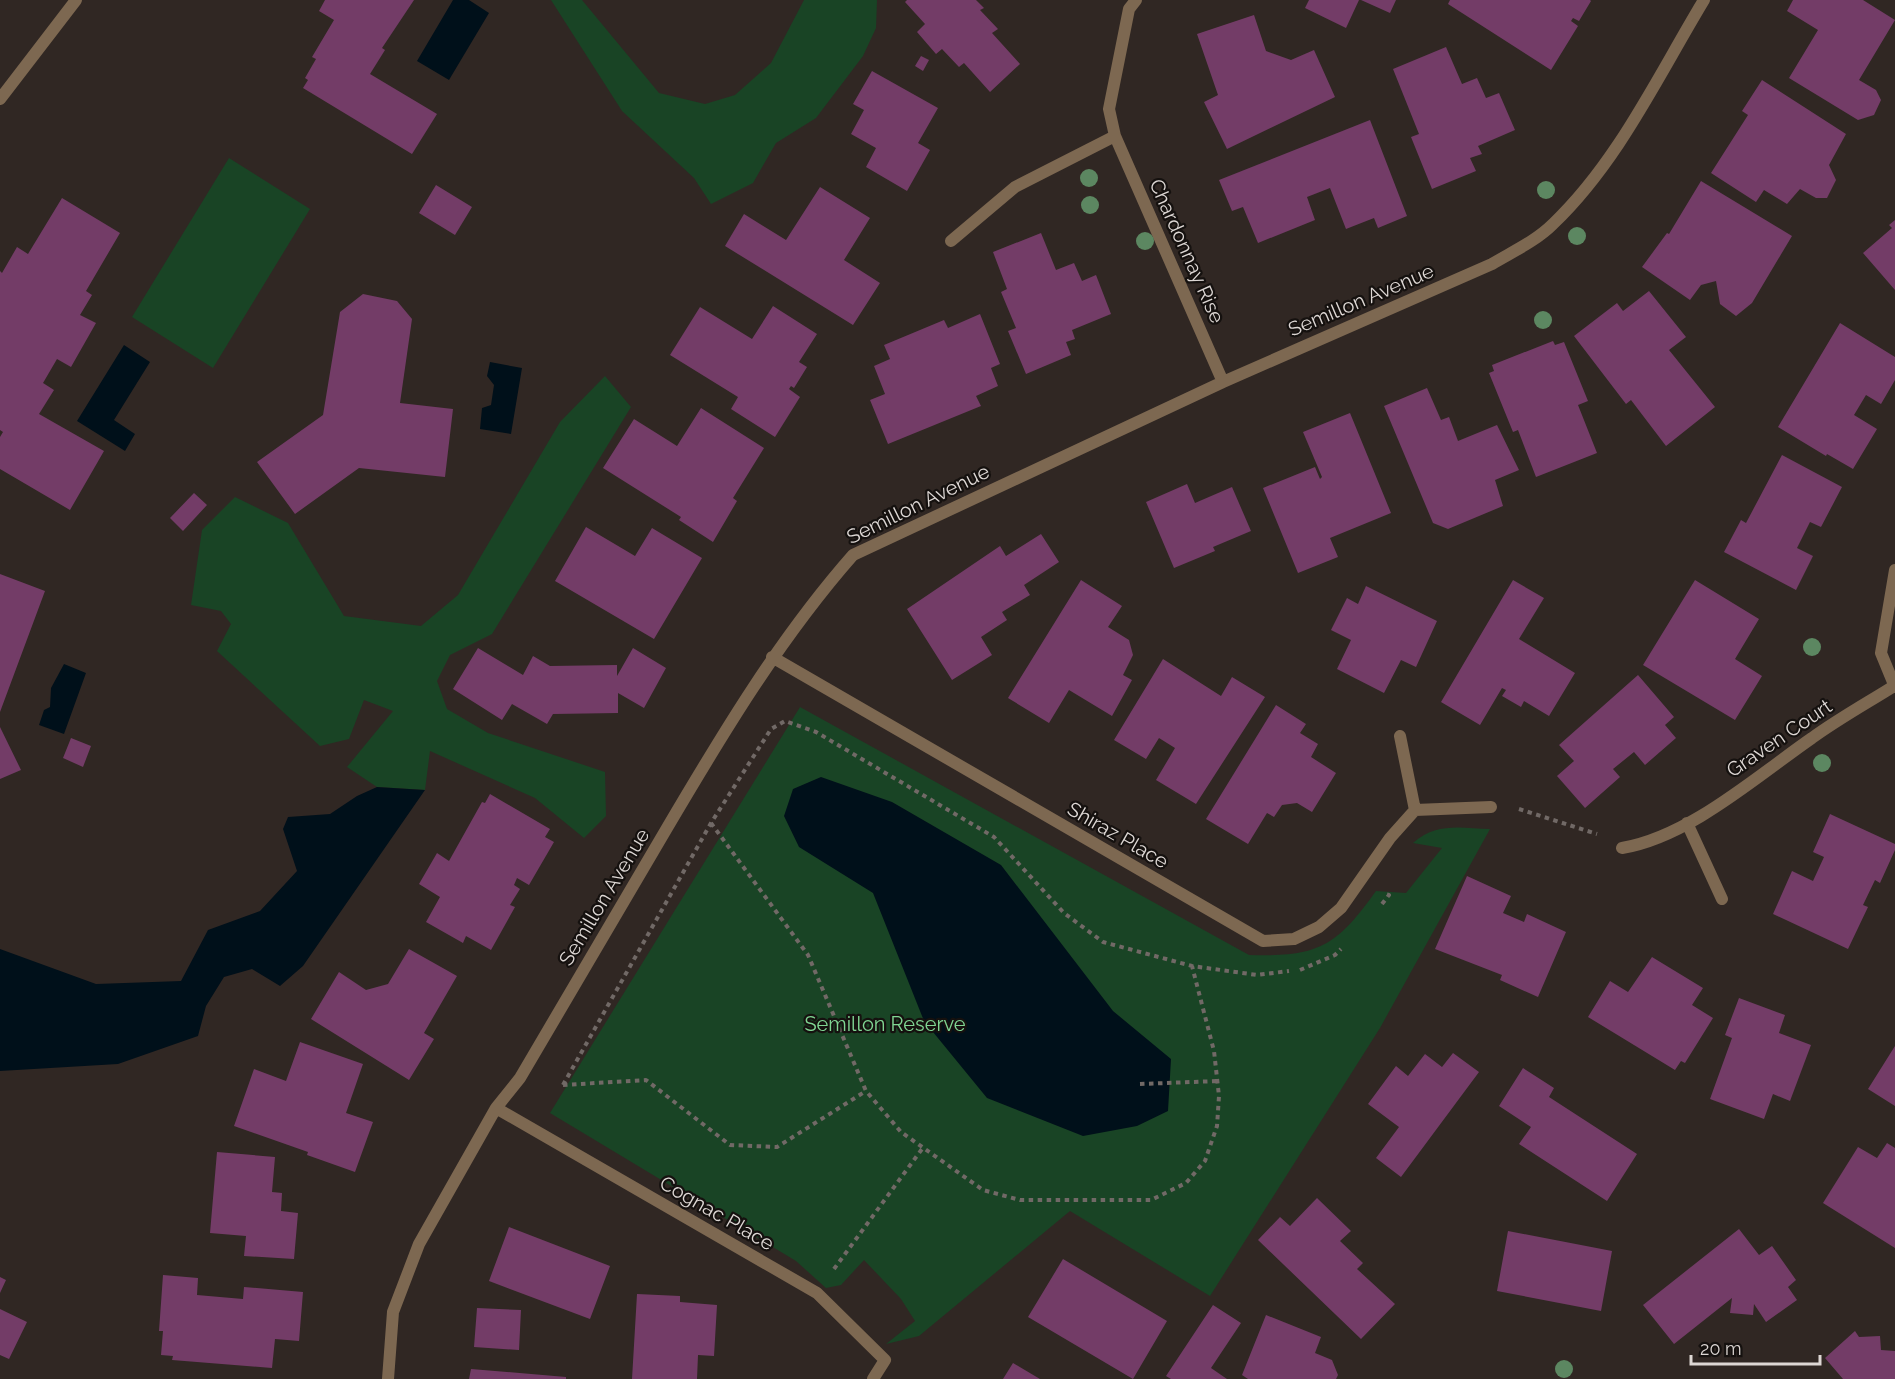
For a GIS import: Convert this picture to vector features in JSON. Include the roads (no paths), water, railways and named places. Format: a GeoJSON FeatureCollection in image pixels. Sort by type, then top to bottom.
{"type":"FeatureCollection","features":[{"type":"Feature","properties":{"kind":"street"},"geometry":{"type":"LineString","coordinates":[[0,99],[76,0]]}},
{"type":"Feature","properties":{"kind":"street","name":"Chardonnay Rise"},"geometry":{"type":"LineString","coordinates":[[1136,0],[1129,9],[1109,109],[1115,135],[1224,382]]}},
{"type":"Feature","properties":{"kind":"street","name":"Semillon Avenue"},"geometry":{"type":"LineString","coordinates":[[388,1379],[393,1312],[419,1244],[496,1108],[520,1078],[688,793],[772,657],[815,598],[853,555],[1224,382],[1492,264],[1552,226],[1611,156],[1704,0]]}},
{"type":"Feature","properties":{"kind":"street"},"geometry":{"type":"LineString","coordinates":[[951,241],[1015,187],[1115,135]]}},
{"type":"Feature","properties":{"kind":"street","name":"Graven Court"},"geometry":{"type":"LineString","coordinates":[[1622,848],[1640,845],[1687,823],[1816,735],[1895,687],[1881,653],[1895,570]]}},
{"type":"Feature","properties":{"kind":"street","name":"Shiraz Place"},"geometry":{"type":"LineString","coordinates":[[772,657],[1263,941],[1294,939],[1319,927],[1341,908],[1390,838],[1415,810]]}},
{"type":"Feature","properties":{"kind":"street"},"geometry":{"type":"LineString","coordinates":[[1400,736],[1415,810],[1491,807]]}},
{"type":"Feature","properties":{"kind":"street"},"geometry":{"type":"LineString","coordinates":[[1687,823],[1722,899]]}},
{"type":"Feature","properties":{"kind":"street","name":"Cognac Place"},"geometry":{"type":"LineString","coordinates":[[496,1108],[817,1293],[885,1360],[873,1379]]}},
{"type":"Feature","properties":{"kind":"water"},"geometry":{"type":"Polygon","coordinates":[[[453,0],[469,0],[489,13],[449,80],[417,61],[453,0]]]}},
{"type":"Feature","properties":{"kind":"water"},"geometry":{"type":"Polygon","coordinates":[[[124,345],[150,362],[114,420],[135,434],[125,451],[77,421],[124,345]]]}},
{"type":"Feature","properties":{"kind":"water"},"geometry":{"type":"Polygon","coordinates":[[[490,362],[522,368],[511,434],[480,429],[482,408],[491,405],[494,385],[487,376],[490,362]]]}},
{"type":"Feature","properties":{"kind":"water"},"geometry":{"type":"Polygon","coordinates":[[[64,664],[86,673],[64,734],[39,725],[44,710],[50,707],[51,688],[64,664]]]}},
{"type":"Feature","properties":{"kind":"water"},"geometry":{"type":"Polygon","coordinates":[[[821,777],[892,802],[1001,865],[1113,1011],[1171,1059],[1168,1111],[1137,1126],[1083,1136],[987,1098],[924,1021],[873,893],[799,847],[784,816],[793,789],[821,777]]]}},
{"type":"Feature","properties":{"kind":"water"},"geometry":{"type":"Polygon","coordinates":[[[377,787],[425,790],[303,966],[280,986],[252,969],[224,977],[206,1006],[198,1036],[118,1064],[0,1071],[0,949],[96,984],[181,981],[208,930],[260,911],[297,871],[283,829],[288,817],[330,814],[357,796],[377,787]]]}},
{"type":"Feature","properties":{"kind":"park label","name":"Semillon Reserve"},"geometry":{"type":"Point","coordinates":[885,1024]}}]}
